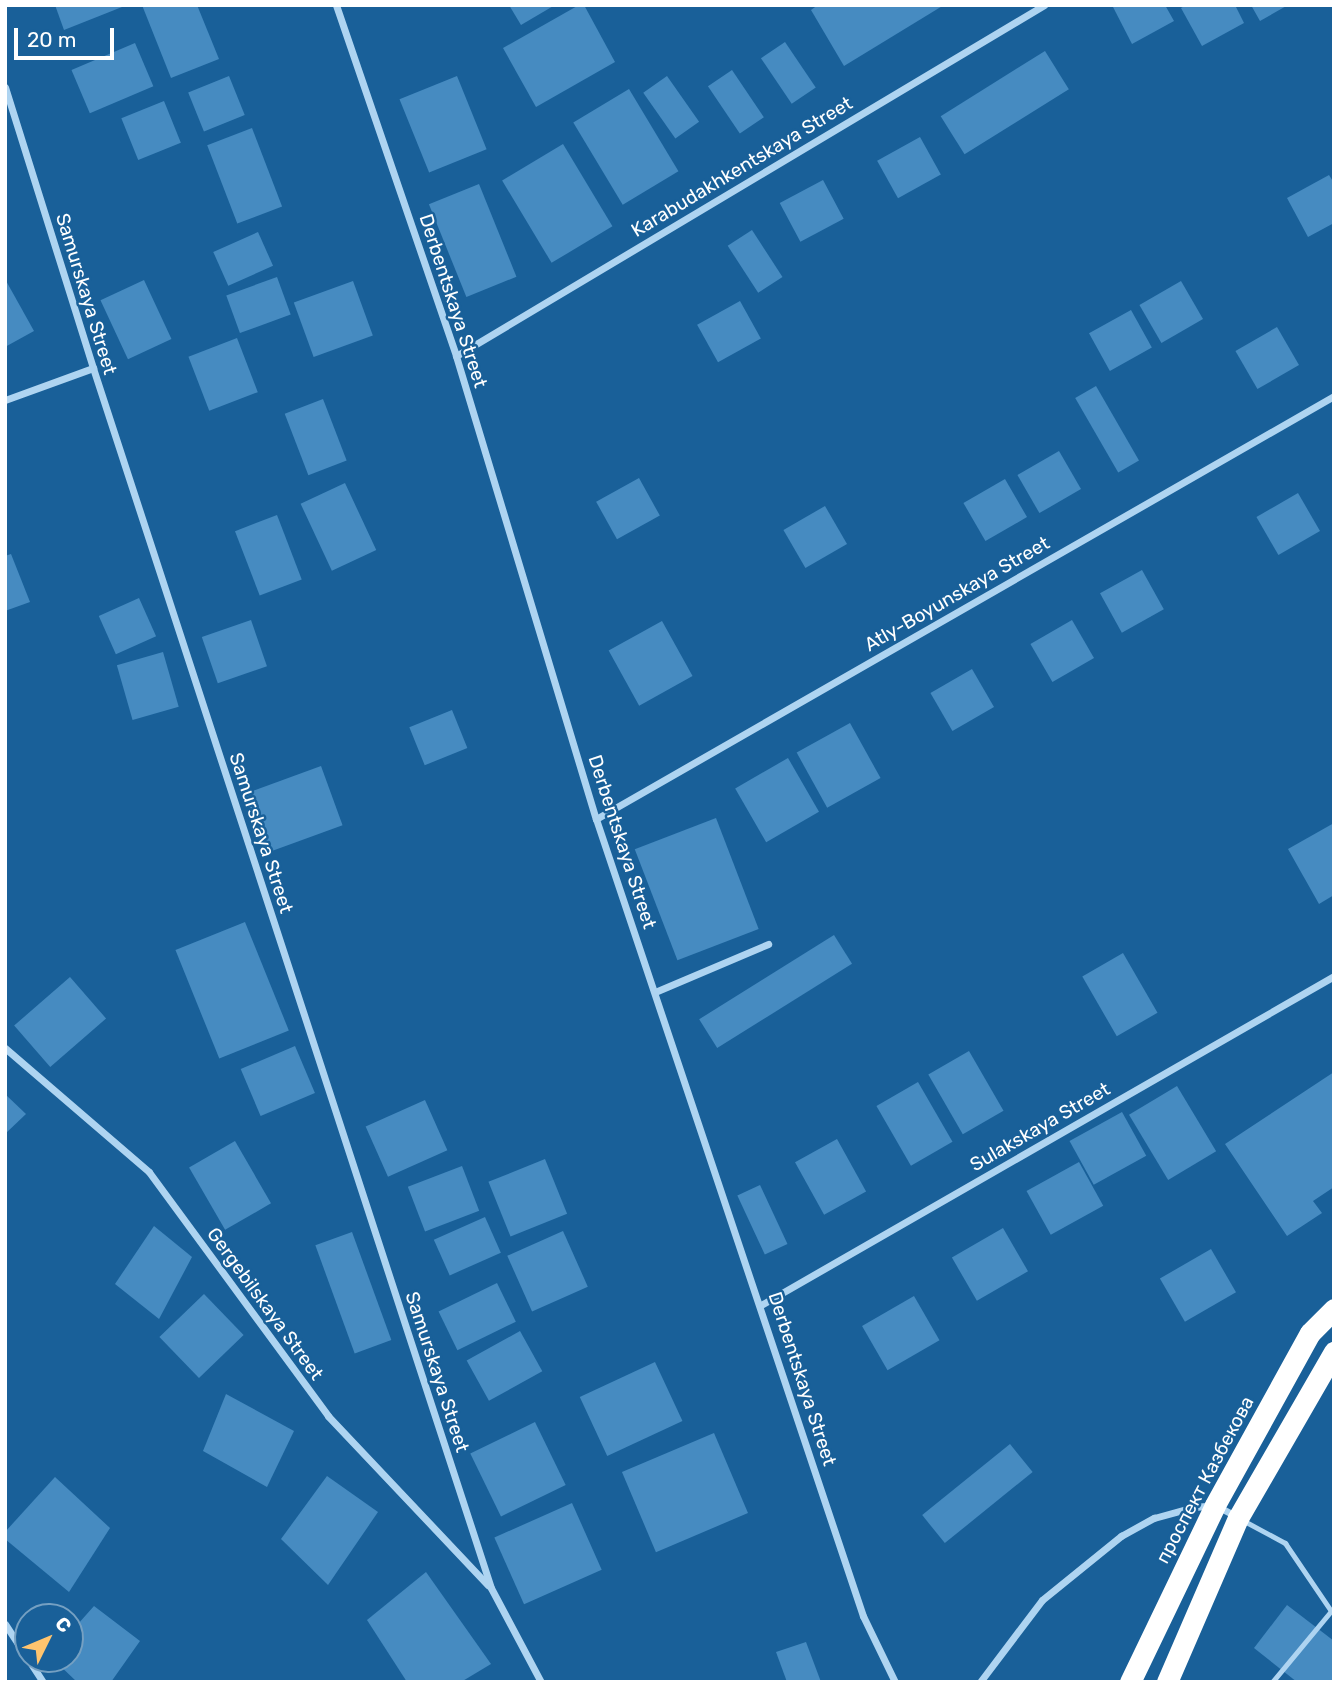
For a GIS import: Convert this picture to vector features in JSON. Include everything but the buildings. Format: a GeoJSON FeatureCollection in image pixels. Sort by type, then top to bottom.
{"type":"FeatureCollection","features":[{"type":"Feature","properties":{"kind":"highway","name":"проспект Казбекова"},"geometry":{"type":"LineString","coordinates":[[1129,1682],[1215,1505],[1310,1333],[1334,1309]]}},
{"type":"Feature","properties":{"kind":"highway"},"geometry":{"type":"LineString","coordinates":[[1167,1682],[1238,1518],[1334,1352]]}},
{"type":"Feature","properties":{"kind":"street","name":"Derbentskaya Street"},"geometry":{"type":"LineString","coordinates":[[337,5],[456,356],[596,819],[863,1616],[895,1682]]}},
{"type":"Feature","properties":{"kind":"street","name":"Karabudakhkentskaya Street"},"geometry":{"type":"LineString","coordinates":[[456,356],[1044,5]]}},
{"type":"Feature","properties":{"kind":"street","name":"Samurskaya Street"},"geometry":{"type":"LineString","coordinates":[[5,87],[93,368],[491,1588]]}},
{"type":"Feature","properties":{"kind":"street"},"geometry":{"type":"LineString","coordinates":[[5,400],[93,368]]}},
{"type":"Feature","properties":{"kind":"street","name":"Atly-Boyunskaya Street"},"geometry":{"type":"LineString","coordinates":[[596,819],[1334,396]]}},
{"type":"Feature","properties":{"kind":"street"},"geometry":{"type":"LineString","coordinates":[[655,992],[768,944]]}},
{"type":"Feature","properties":{"kind":"street","name":"Sulakskaya Street"},"geometry":{"type":"LineString","coordinates":[[761,1305],[1334,976]]}},
{"type":"Feature","properties":{"kind":"street","name":"Gergebilskaya Street"},"geometry":{"type":"LineString","coordinates":[[5,1048],[149,1172],[328,1416],[491,1588]]}},
{"type":"Feature","properties":{"kind":"street"},"geometry":{"type":"LineString","coordinates":[[980,1682],[1042,1600],[1100,1551],[1154,1518],[1215,1505],[1238,1518]]}},
{"type":"Feature","properties":{"kind":"street"},"geometry":{"type":"LineString","coordinates":[[491,1588],[541,1682]]}},
{"type":"Feature","properties":{"kind":"lane"},"geometry":{"type":"LineString","coordinates":[[1238,1518],[1285,1544],[1331,1611],[1272,1682]]}}]}
